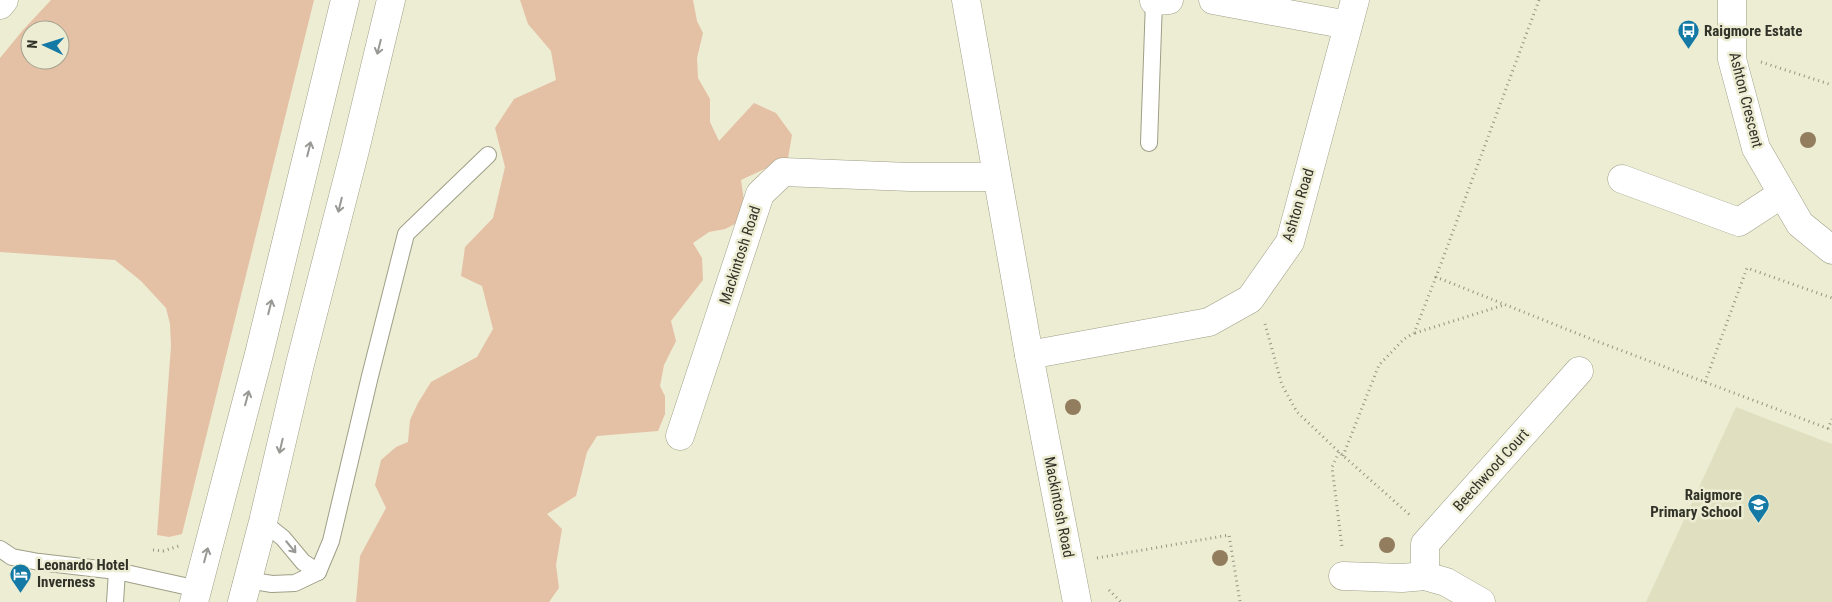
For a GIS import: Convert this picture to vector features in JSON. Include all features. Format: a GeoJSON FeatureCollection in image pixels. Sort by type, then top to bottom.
{"type":"FeatureCollection","features":[{"type":"Feature","properties":{"kind":"main road"},"geometry":{"type":"LineString","coordinates":[[0,5],[4,0]]}},
{"type":"Feature","properties":{"kind":"main road"},"geometry":{"type":"LineString","coordinates":[[196,595],[259,354],[345,0]]}},
{"type":"Feature","properties":{"kind":"main road"},"geometry":{"type":"LineString","coordinates":[[245,591],[391,0]]}},
{"type":"Feature","properties":{"kind":"main road","name":"Mackintosh Road"},"geometry":{"type":"LineString","coordinates":[[966,0],[1029,355],[1077,602]]}},
{"type":"Feature","properties":{"kind":"main road","name":"Ashton Road"},"geometry":{"type":"LineString","coordinates":[[1029,355],[1209,322],[1250,299],[1290,242],[1352,12],[1213,0]]}},
{"type":"Feature","properties":{"kind":"main road","name":"Ashton Crescent"},"geometry":{"type":"LineString","coordinates":[[1732,0],[1732,59],[1756,148],[1800,224],[1832,250]]}},
{"type":"Feature","properties":{"kind":"main road","name":"Mackintosh Road"},"geometry":{"type":"LineString","coordinates":[[680,436],[760,194],[783,172],[910,177],[997,177]]}},
{"type":"Feature","properties":{"kind":"main road"},"geometry":{"type":"LineString","coordinates":[[1622,179],[1739,222],[1782,194]]}},
{"type":"Feature","properties":{"kind":"main road","name":"Beechwood Court"},"geometry":{"type":"LineString","coordinates":[[1425,576],[1425,544],[1579,371]]}},
{"type":"Feature","properties":{"kind":"main road"},"geometry":{"type":"LineString","coordinates":[[1343,576],[1402,578],[1425,576],[1446,582],[1481,602]]}},
{"type":"Feature","properties":{"kind":"lane"},"geometry":{"type":"LineString","coordinates":[[1149,143],[1162,1]]}},
{"type":"Feature","properties":{"kind":"lane"},"geometry":{"type":"LineString","coordinates":[[245,591],[272,584],[295,583],[318,572],[331,541],[406,234],[488,155]]}},
{"type":"Feature","properties":{"kind":"lane"},"geometry":{"type":"LineString","coordinates":[[263,522],[283,538],[303,562],[318,572]]}},
{"type":"Feature","properties":{"kind":"lane"},"geometry":{"type":"LineString","coordinates":[[0,549],[12,557],[117,571],[196,595]]}},
{"type":"Feature","properties":{"kind":"lane"},"geometry":{"type":"LineString","coordinates":[[115,602],[117,571]]}},
{"type":"Feature","properties":{"kind":"path"},"geometry":{"type":"LineString","coordinates":[[1414,333],[1539,0]]}},
{"type":"Feature","properties":{"kind":"path"},"geometry":{"type":"LineString","coordinates":[[1761,62],[1832,85]]}},
{"type":"Feature","properties":{"kind":"path"},"geometry":{"type":"LineString","coordinates":[[1705,382],[1747,268],[1832,298]]}},
{"type":"Feature","properties":{"kind":"path"},"geometry":{"type":"LineString","coordinates":[[1436,276],[1830,430],[1832,420]]}},
{"type":"Feature","properties":{"kind":"path"},"geometry":{"type":"LineString","coordinates":[[1343,456],[1379,365],[1404,339],[1414,333],[1504,304]]}},
{"type":"Feature","properties":{"kind":"path"},"geometry":{"type":"LineString","coordinates":[[1264,320],[1282,385],[1297,412],[1343,456],[1416,520]]}},
{"type":"Feature","properties":{"kind":"path"},"geometry":{"type":"LineString","coordinates":[[1339,452],[1332,467],[1342,549],[1343,576]]}},
{"type":"Feature","properties":{"kind":"path"},"geometry":{"type":"LineString","coordinates":[[1088,560],[1229,535],[1240,602]]}},
{"type":"Feature","properties":{"kind":"path"},"geometry":{"type":"LineString","coordinates":[[1109,590],[1121,602]]}},
{"type":"Feature","properties":{"kind":"shaded area"},"geometry":{"type":"Polygon","coordinates":[[[51,0],[314,0],[182,534],[169,537],[157,535],[171,346],[170,324],[166,308],[141,281],[115,260],[0,252],[0,58],[20,34],[20,70],[70,70],[70,20],[32,20],[51,0]]]}},
{"type":"Feature","properties":{"kind":"shaded area"},"geometry":{"type":"Polygon","coordinates":[[[520,0],[693,0],[697,21],[703,33],[697,58],[698,78],[710,99],[710,122],[719,141],[754,103],[776,113],[792,135],[788,158],[741,180],[744,201],[735,224],[725,229],[709,232],[693,243],[702,258],[703,280],[671,321],[676,341],[664,365],[660,386],[665,396],[665,414],[658,431],[597,436],[587,452],[576,496],[547,514],[562,529],[556,565],[559,588],[549,602],[356,602],[360,556],[386,508],[375,485],[381,460],[396,447],[408,442],[410,420],[431,382],[477,357],[493,329],[482,286],[461,276],[465,247],[493,218],[505,167],[495,128],[514,99],[556,80],[551,51],[528,24],[520,0]]]}},
{"type":"Feature","properties":{"kind":"shaded area","name":"Raigmore Primary School"},"geometry":{"type":"Polygon","coordinates":[[[1736,407],[1832,444],[1832,602],[1646,602],[1736,407]]]}},
{"type":"Feature","properties":{"kind":"place","name":"Raigmore Estate"},"geometry":{"type":"Point","coordinates":[1688,50]}},
{"type":"Feature","properties":{"kind":"place","name":"Raigmore Primary School"},"geometry":{"type":"Point","coordinates":[1758,523]}},
{"type":"Feature","properties":{"kind":"place","name":"Leonardo Hotel Inverness"},"geometry":{"type":"Point","coordinates":[21,593]}}]}
